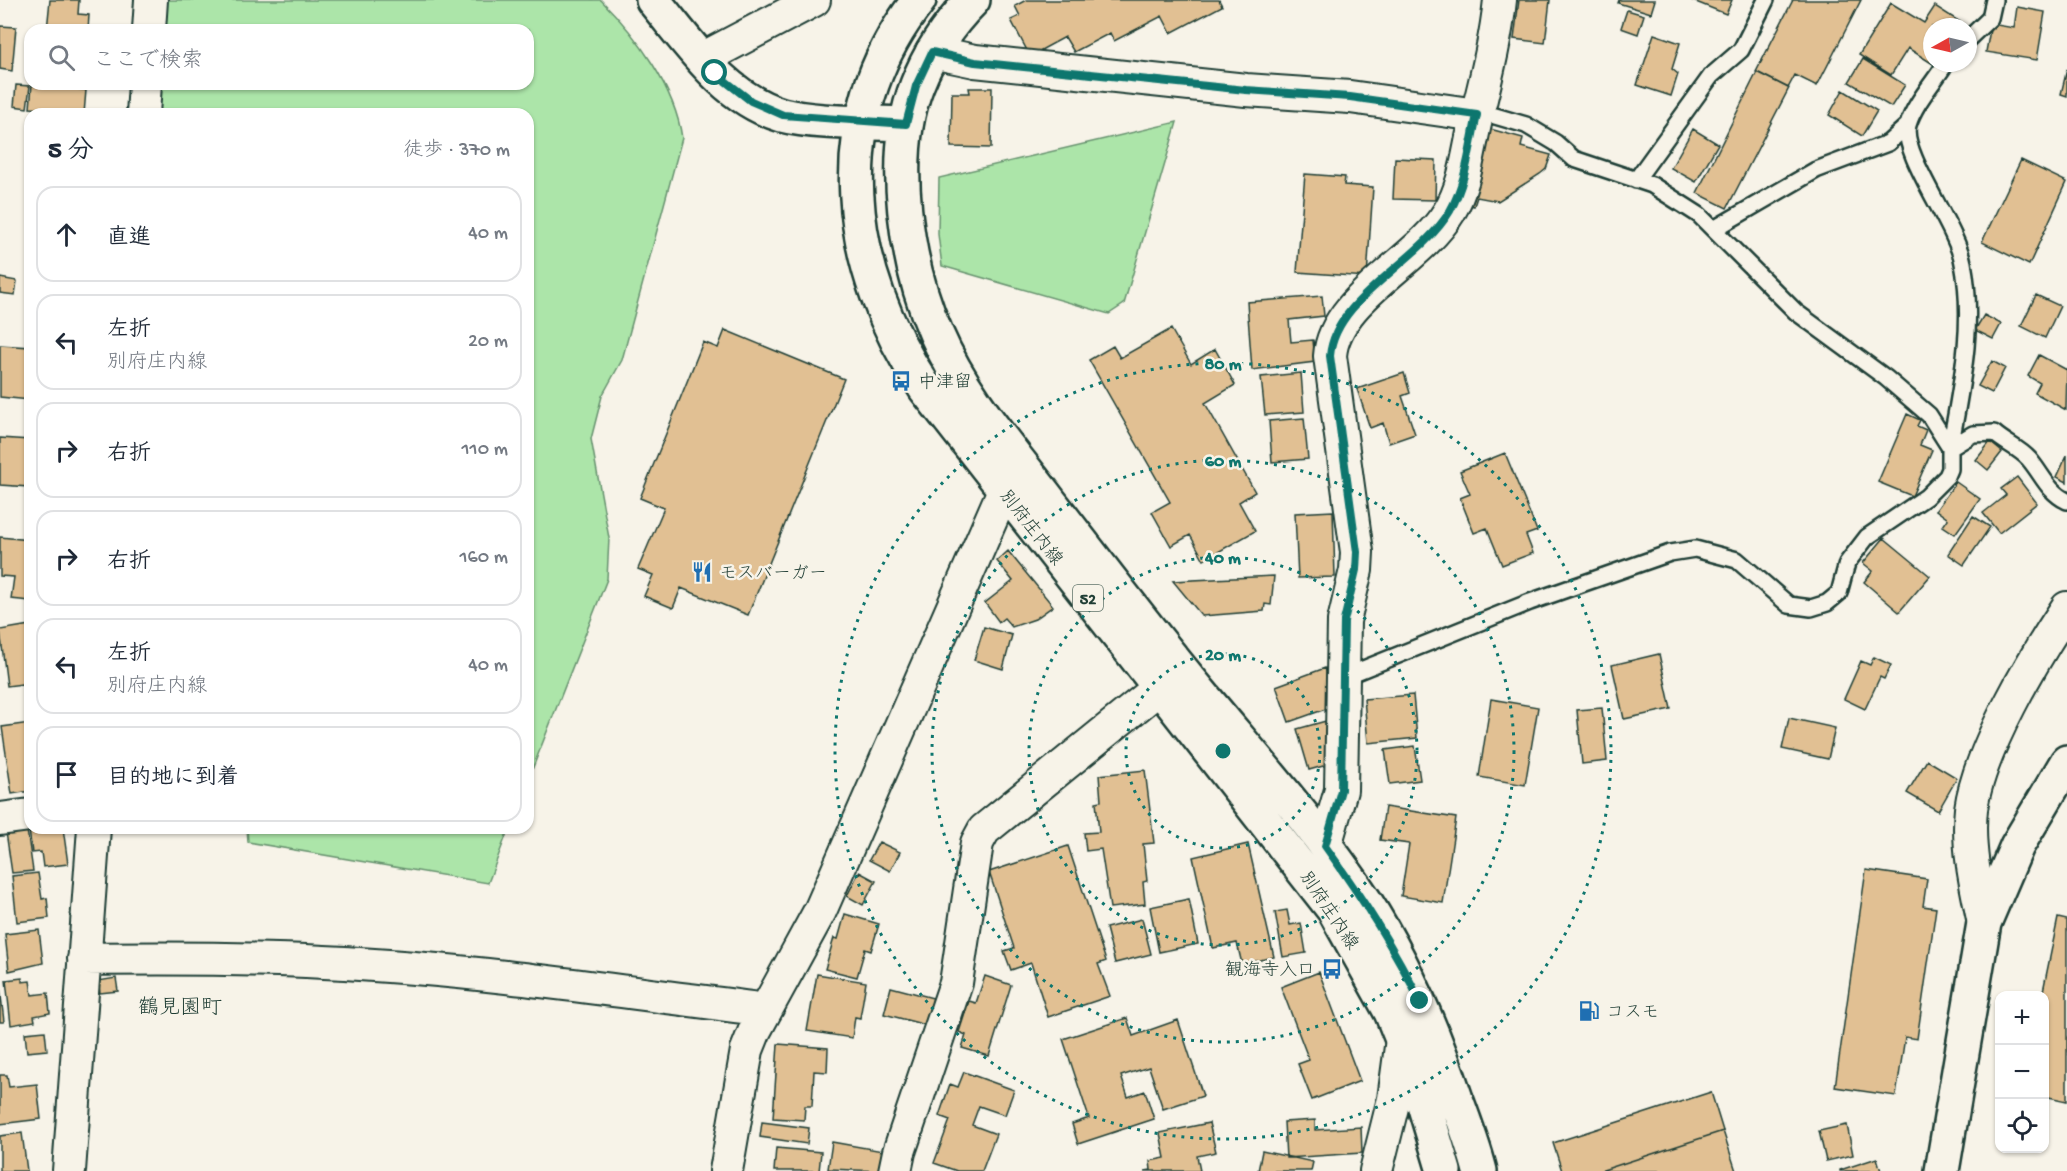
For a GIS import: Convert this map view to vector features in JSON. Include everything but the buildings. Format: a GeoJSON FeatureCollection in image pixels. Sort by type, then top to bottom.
{"type":"FeatureCollection","features":[{"type":"Feature","properties":{"kind":"main road"},"geometry":{"type":"LineString","coordinates":[[653,0],[702,59],[733,89],[768,110],[798,117],[906,124]]}},
{"type":"Feature","properties":{"kind":"main road","name":"別府庄内線"},"geometry":{"type":"LineString","coordinates":[[919,0],[906,16],[875,76],[863,122],[856,169],[858,208],[865,254],[885,320],[904,357],[925,388],[1334,910],[1392,1012],[1412,1064],[1444,1171]]}},
{"type":"Feature","properties":{"kind":"main road","name":"別府庄内線"},"geometry":{"type":"LineString","coordinates":[[973,0],[932,52],[916,86],[906,124],[903,162],[913,259],[928,312],[955,370],[995,429],[1106,574],[1325,846],[1364,900],[1395,951],[1420,1001],[1441,1054],[1480,1171]]}},
{"type":"Feature","properties":{"kind":"main road"},"geometry":{"type":"LineString","coordinates":[[1942,1171],[1984,922],[2017,846],[2067,762]]}},
{"type":"Feature","properties":{"kind":"street"},"geometry":{"type":"LineString","coordinates":[[149,24],[151,0]]}},
{"type":"Feature","properties":{"kind":"street"},"geometry":{"type":"LineString","coordinates":[[702,59],[814,0]]}},
{"type":"Feature","properties":{"kind":"street"},"geometry":{"type":"LineString","coordinates":[[1325,846],[1341,790],[1341,678],[1344,621],[1354,579],[1357,552],[1330,356],[1332,336],[1350,309],[1421,246],[1449,212],[1462,182],[1493,53],[1500,0]]}},
{"type":"Feature","properties":{"kind":"street"},"geometry":{"type":"LineString","coordinates":[[932,52],[975,62],[1246,90],[1350,97],[1477,113]]}},
{"type":"Feature","properties":{"kind":"street"},"geometry":{"type":"LineString","coordinates":[[143,108],[145,90]]}},
{"type":"Feature","properties":{"kind":"street"},"geometry":{"type":"LineString","coordinates":[[726,1171],[747,1050],[820,911],[1004,490]]}},
{"type":"Feature","properties":{"kind":"street"},"geometry":{"type":"LineString","coordinates":[[1984,922],[1972,870],[1971,812],[1974,793],[1996,735],[2037,653],[2067,608]]}},
{"type":"Feature","properties":{"kind":"street"},"geometry":{"type":"LineString","coordinates":[[895,1171],[899,1152],[956,983],[975,851],[984,830],[1159,688]]}},
{"type":"Feature","properties":{"kind":"street"},"geometry":{"type":"LineString","coordinates":[[0,819],[24,816]]}},
{"type":"Feature","properties":{"kind":"street"},"geometry":{"type":"LineString","coordinates":[[69,1171],[94,834]]}},
{"type":"Feature","properties":{"kind":"street"},"geometry":{"type":"LineString","coordinates":[[84,959],[270,960],[416,968],[532,979],[766,1010]]}},
{"type":"Feature","properties":{"kind":"street"},"geometry":{"type":"LineString","coordinates":[[1376,1171],[1394,1098],[1402,1039]]}},
{"type":"Feature","properties":{"kind":"lane"},"geometry":{"type":"LineString","coordinates":[[1636,180],[1711,76],[1741,50],[1766,0]]}},
{"type":"Feature","properties":{"kind":"lane"},"geometry":{"type":"LineString","coordinates":[[1977,30],[1990,18],[1994,0]]}},
{"type":"Feature","properties":{"kind":"lane"},"geometry":{"type":"LineString","coordinates":[[1714,229],[1816,171],[1888,143],[1908,125],[1940,72]]}},
{"type":"Feature","properties":{"kind":"lane"},"geometry":{"type":"LineString","coordinates":[[1477,113],[1526,125],[1556,143],[1574,159],[1636,180],[1679,200],[1714,229],[1796,312],[1886,378],[1929,415],[1946,438],[1950,448]]}},
{"type":"Feature","properties":{"kind":"lane"},"geometry":{"type":"LineString","coordinates":[[1341,678],[1530,602],[1670,553],[1695,549],[1737,560],[1789,605],[1811,608],[1827,603],[1839,593],[1851,555],[1867,537],[1926,497],[1947,476],[1950,469],[1950,448],[1966,359],[1966,280],[1959,244],[1916,162],[1907,133],[1908,125]]}},
{"type":"Feature","properties":{"kind":"lane"},"geometry":{"type":"LineString","coordinates":[[1950,448],[1973,434],[1994,433],[2004,442],[2020,450],[2050,489],[2067,501]]}},
{"type":"Feature","properties":{"kind":"green space"},"geometry":{"type":"Polygon","coordinates":[[[165,0],[601,0],[641,46],[663,82],[678,119],[682,138],[622,360],[602,396],[591,439],[609,538],[607,579],[534,765],[534,108],[157,108],[158,90],[534,90],[534,24],[163,24],[165,0]]]}},
{"type":"Feature","properties":{"kind":"green space"},"geometry":{"type":"Polygon","coordinates":[[[1177,122],[1124,304],[1109,314],[942,266],[938,234],[939,178],[1177,122]]]}},
{"type":"Feature","properties":{"kind":"green space"},"geometry":{"type":"Polygon","coordinates":[[[247,834],[507,834],[488,883],[248,842],[247,834]]]}},
{"type":"Feature","properties":{"kind":"place","name":"中津留"},"geometry":{"type":"Point","coordinates":[901,381]}},
{"type":"Feature","properties":{"kind":"place","name":"モスバーガー"},"geometry":{"type":"Point","coordinates":[702,572]}},
{"type":"Feature","properties":{"kind":"place","name":"観海寺入口"},"geometry":{"type":"Point","coordinates":[1332,969]}},
{"type":"Feature","properties":{"kind":"place","name":"コスモ"},"geometry":{"type":"Point","coordinates":[1589,1011]}},
{"type":"Feature","properties":{"kind":"district","name":"鶴見園町"},"geometry":{"type":"Point","coordinates":[180,1006]}},
{"type":"Feature","properties":{"kind":"route"},"geometry":{"type":"LineString","coordinates":[[715,73],[751,101],[783,115],[906,124],[916,86],[932,52],[975,62],[1246,90],[1350,97],[1477,115],[1462,182],[1449,212],[1421,246],[1350,309],[1332,336],[1330,356],[1357,552],[1356,570],[1344,621],[1341,678],[1341,790],[1325,846],[1364,900],[1395,951],[1420,1001]]}}]}
